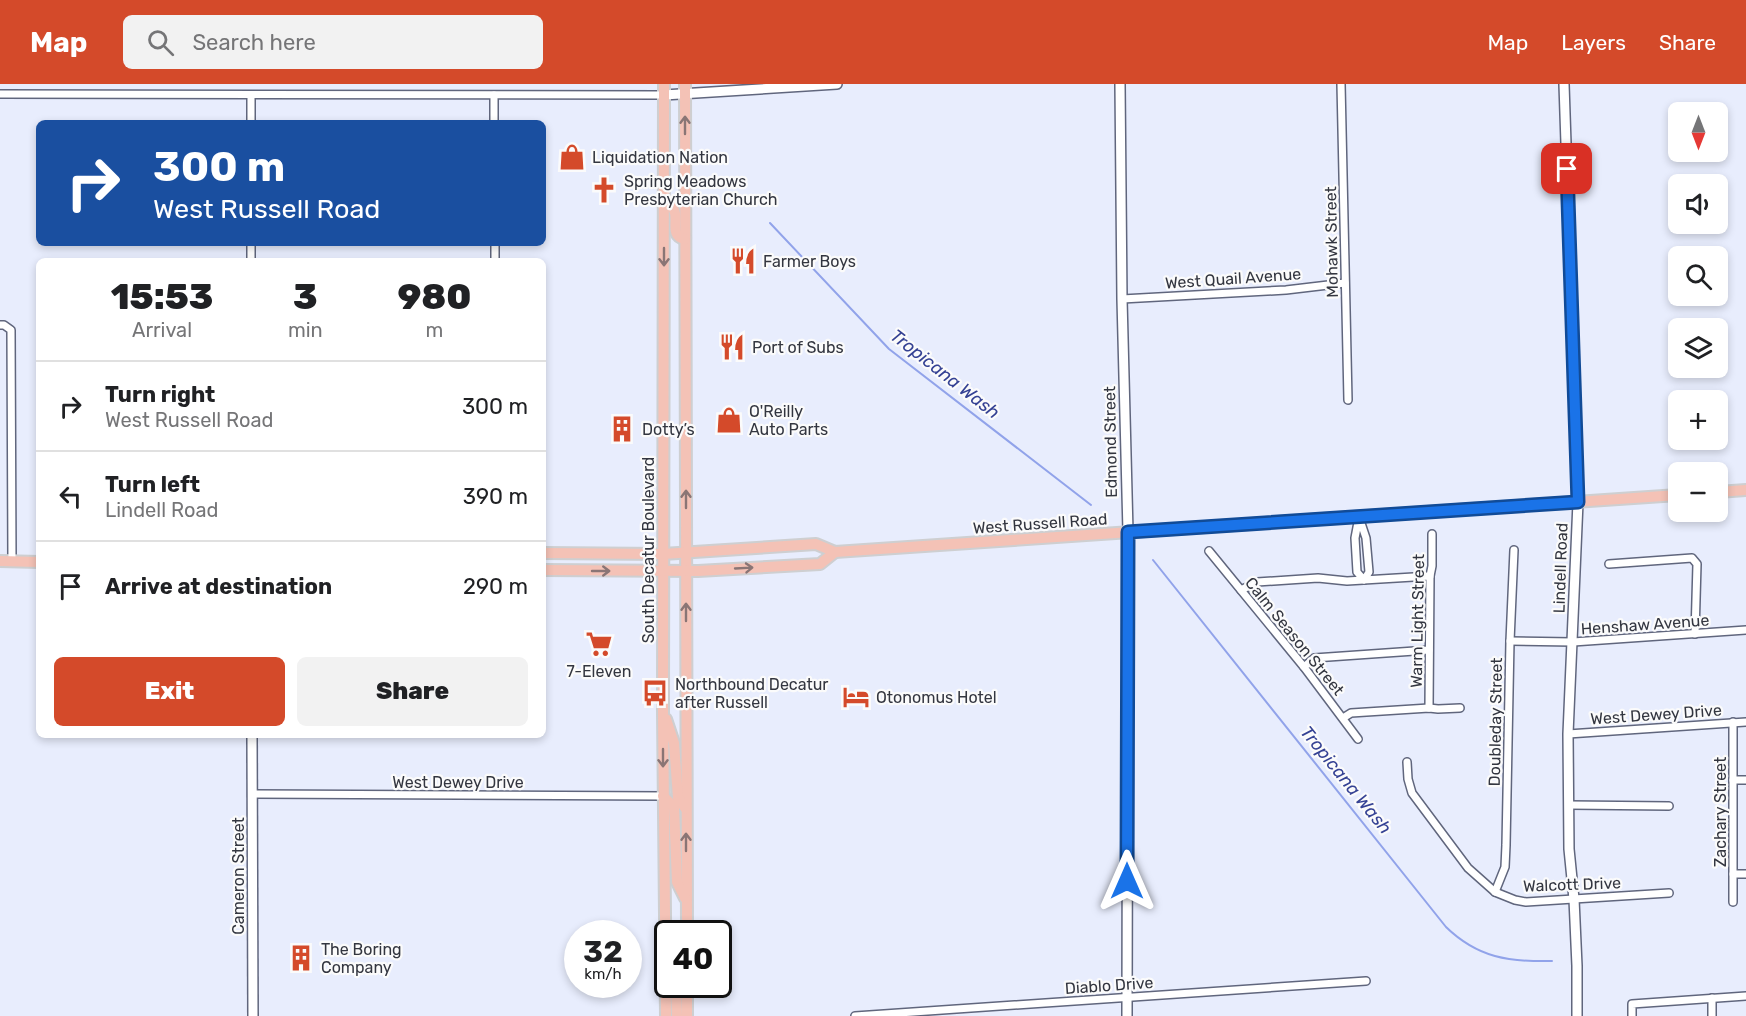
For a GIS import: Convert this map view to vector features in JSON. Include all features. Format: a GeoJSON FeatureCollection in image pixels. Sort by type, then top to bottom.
{"type":"FeatureCollection","features":[{"type":"Feature","properties":{"kind":"main road","name":"South Decatur Boulevard"},"geometry":{"type":"LineString","coordinates":[[664,89],[663,796],[666,920]]}},
{"type":"Feature","properties":{"kind":"main road"},"geometry":{"type":"LineString","coordinates":[[685,89],[687,920]]}},
{"type":"Feature","properties":{"kind":"main road"},"geometry":{"type":"LineString","coordinates":[[664,198],[675,211],[677,234],[680,238],[685,239]]}},
{"type":"Feature","properties":{"kind":"main road"},"geometry":{"type":"LineString","coordinates":[[1728,491],[1746,490]]}},
{"type":"Feature","properties":{"kind":"main road","name":"West Russell Road"},"geometry":{"type":"LineString","coordinates":[[546,553],[686,554],[816,544],[835,552],[1668,496]]}},
{"type":"Feature","properties":{"kind":"main road","name":"West Russell Road"},"geometry":{"type":"LineString","coordinates":[[546,570],[686,571],[820,564],[835,552]]}},
{"type":"Feature","properties":{"kind":"main road"},"geometry":{"type":"LineString","coordinates":[[0,561],[36,562]]}},
{"type":"Feature","properties":{"kind":"main road"},"geometry":{"type":"LineString","coordinates":[[663,710],[674,743],[678,798],[686,809]]}},
{"type":"Feature","properties":{"kind":"main road"},"geometry":{"type":"LineString","coordinates":[[663,796],[674,807],[677,882],[686,901]]}},
{"type":"Feature","properties":{"kind":"main road","name":"South Decatur Boulevard"},"geometry":{"type":"LineString","coordinates":[[666,998],[666,1016]]}},
{"type":"Feature","properties":{"kind":"main road"},"geometry":{"type":"LineString","coordinates":[[676,998],[677,1016]]}},
{"type":"Feature","properties":{"kind":"main road"},"geometry":{"type":"LineString","coordinates":[[687,998],[687,1016]]}},
{"type":"Feature","properties":{"kind":"street"},"geometry":{"type":"LineString","coordinates":[[0,94],[494,94],[837,84]]}},
{"type":"Feature","properties":{"kind":"street","name":"Edmond Street"},"geometry":{"type":"LineString","coordinates":[[1120,84],[1122,299],[1128,532],[1127,1016]]}},
{"type":"Feature","properties":{"kind":"street","name":"Mohawk Street"},"geometry":{"type":"LineString","coordinates":[[1341,84],[1348,400]]}},
{"type":"Feature","properties":{"kind":"street","name":"Lindell Road"},"geometry":{"type":"LineString","coordinates":[[1564,84],[1578,502],[1568,734],[1569,849],[1574,899],[1577,1016]]}},
{"type":"Feature","properties":{"kind":"street"},"geometry":{"type":"LineString","coordinates":[[494,94],[494,120]]}},
{"type":"Feature","properties":{"kind":"street"},"geometry":{"type":"LineString","coordinates":[[251,95],[251,120]]}},
{"type":"Feature","properties":{"kind":"street","name":"West Quail Avenue"},"geometry":{"type":"LineString","coordinates":[[1122,299],[1286,290],[1345,284]]}},
{"type":"Feature","properties":{"kind":"street"},"geometry":{"type":"LineString","coordinates":[[0,325],[11,330],[12,561]]}},
{"type":"Feature","properties":{"kind":"street"},"geometry":{"type":"LineString","coordinates":[[1359,517],[1366,538],[1369,572],[1364,580]]}},
{"type":"Feature","properties":{"kind":"street"},"geometry":{"type":"LineString","coordinates":[[1359,517],[1355,538],[1357,572],[1364,580]]}},
{"type":"Feature","properties":{"kind":"street","name":"Warm Light Street"},"geometry":{"type":"LineString","coordinates":[[1429,708],[1432,534]]}},
{"type":"Feature","properties":{"kind":"street","name":"Doubleday Street"},"geometry":{"type":"LineString","coordinates":[[1495,892],[1505,867],[1514,550]]}},
{"type":"Feature","properties":{"kind":"street","name":"Calm Season Street"},"geometry":{"type":"LineString","coordinates":[[1209,551],[1304,667],[1358,739]]}},
{"type":"Feature","properties":{"kind":"street"},"geometry":{"type":"LineString","coordinates":[[1609,564],[1692,558],[1697,564],[1695,634]]}},
{"type":"Feature","properties":{"kind":"street"},"geometry":{"type":"LineString","coordinates":[[1241,590],[1257,582],[1318,578],[1347,582],[1430,576]]}},
{"type":"Feature","properties":{"kind":"street","name":"Henshaw Avenue"},"geometry":{"type":"LineString","coordinates":[[1510,641],[1573,642],[1746,630]]}},
{"type":"Feature","properties":{"kind":"street"},"geometry":{"type":"LineString","coordinates":[[1304,667],[1314,658],[1429,650]]}},
{"type":"Feature","properties":{"kind":"street"},"geometry":{"type":"LineString","coordinates":[[1343,718],[1351,714],[1460,708]]}},
{"type":"Feature","properties":{"kind":"street","name":"Zachary Street"},"geometry":{"type":"LineString","coordinates":[[1732,902],[1733,722]]}},
{"type":"Feature","properties":{"kind":"street","name":"West Dewey Drive"},"geometry":{"type":"LineString","coordinates":[[1568,734],[1746,722]]}},
{"type":"Feature","properties":{"kind":"street","name":"Cameron Street"},"geometry":{"type":"LineString","coordinates":[[252,738],[253,1016]]}},
{"type":"Feature","properties":{"kind":"street","name":"Walcott Drive"},"geometry":{"type":"LineString","coordinates":[[1407,762],[1412,793],[1468,868],[1495,892],[1526,902],[1669,893]]}},
{"type":"Feature","properties":{"kind":"street"},"geometry":{"type":"LineString","coordinates":[[1733,780],[1746,780]]}},
{"type":"Feature","properties":{"kind":"street","name":"West Dewey Drive"},"geometry":{"type":"LineString","coordinates":[[252,794],[663,796]]}},
{"type":"Feature","properties":{"kind":"street"},"geometry":{"type":"LineString","coordinates":[[1569,805],[1669,806]]}},
{"type":"Feature","properties":{"kind":"street"},"geometry":{"type":"LineString","coordinates":[[1733,874],[1746,874]]}},
{"type":"Feature","properties":{"kind":"street","name":"Diablo Drive"},"geometry":{"type":"LineString","coordinates":[[855,1016],[1366,981]]}},
{"type":"Feature","properties":{"kind":"street"},"geometry":{"type":"LineString","coordinates":[[1632,1016],[1632,1004],[1746,996]]}},
{"type":"Feature","properties":{"kind":"street"},"geometry":{"type":"LineString","coordinates":[[1712,998],[1712,1016]]}},
{"type":"Feature","properties":{"kind":"waterway","name":"Tropicana Wash"},"geometry":{"type":"LineString","coordinates":[[770,223],[889,349],[1091,505]]}},
{"type":"Feature","properties":{"kind":"waterway","name":"Tropicana Wash"},"geometry":{"type":"LineString","coordinates":[[1153,560],[1446,927],[1470,946],[1482,952],[1508,959],[1552,961]]}},
{"type":"Feature","properties":{"kind":"place","name":"Liquidation Nation"},"geometry":{"type":"Point","coordinates":[572,157]}},
{"type":"Feature","properties":{"kind":"place","name":"Spring Meadows Presbyterian Church"},"geometry":{"type":"Point","coordinates":[604,190]}},
{"type":"Feature","properties":{"kind":"place","name":"Farmer Boys"},"geometry":{"type":"Point","coordinates":[743,261]}},
{"type":"Feature","properties":{"kind":"place","name":"Port of Subs"},"geometry":{"type":"Point","coordinates":[732,347]}},
{"type":"Feature","properties":{"kind":"place","name":"O'Reilly Auto Parts"},"geometry":{"type":"Point","coordinates":[729,420]}},
{"type":"Feature","properties":{"kind":"place","name":"Dotty’s"},"geometry":{"type":"Point","coordinates":[622,429]}},
{"type":"Feature","properties":{"kind":"place","name":"7-Eleven"},"geometry":{"type":"Point","coordinates":[599,644]}},
{"type":"Feature","properties":{"kind":"place","name":"Northbound Decatur after Russell"},"geometry":{"type":"Point","coordinates":[655,693]}},
{"type":"Feature","properties":{"kind":"place","name":"Otonomus Hotel"},"geometry":{"type":"Point","coordinates":[856,697]}},
{"type":"Feature","properties":{"kind":"place","name":"The Boring Company"},"geometry":{"type":"Point","coordinates":[301,958]}},
{"type":"Feature","properties":{"kind":"route"},"geometry":{"type":"LineString","coordinates":[[1127,881],[1128,532],[1578,502],[1567,169]]}}]}
